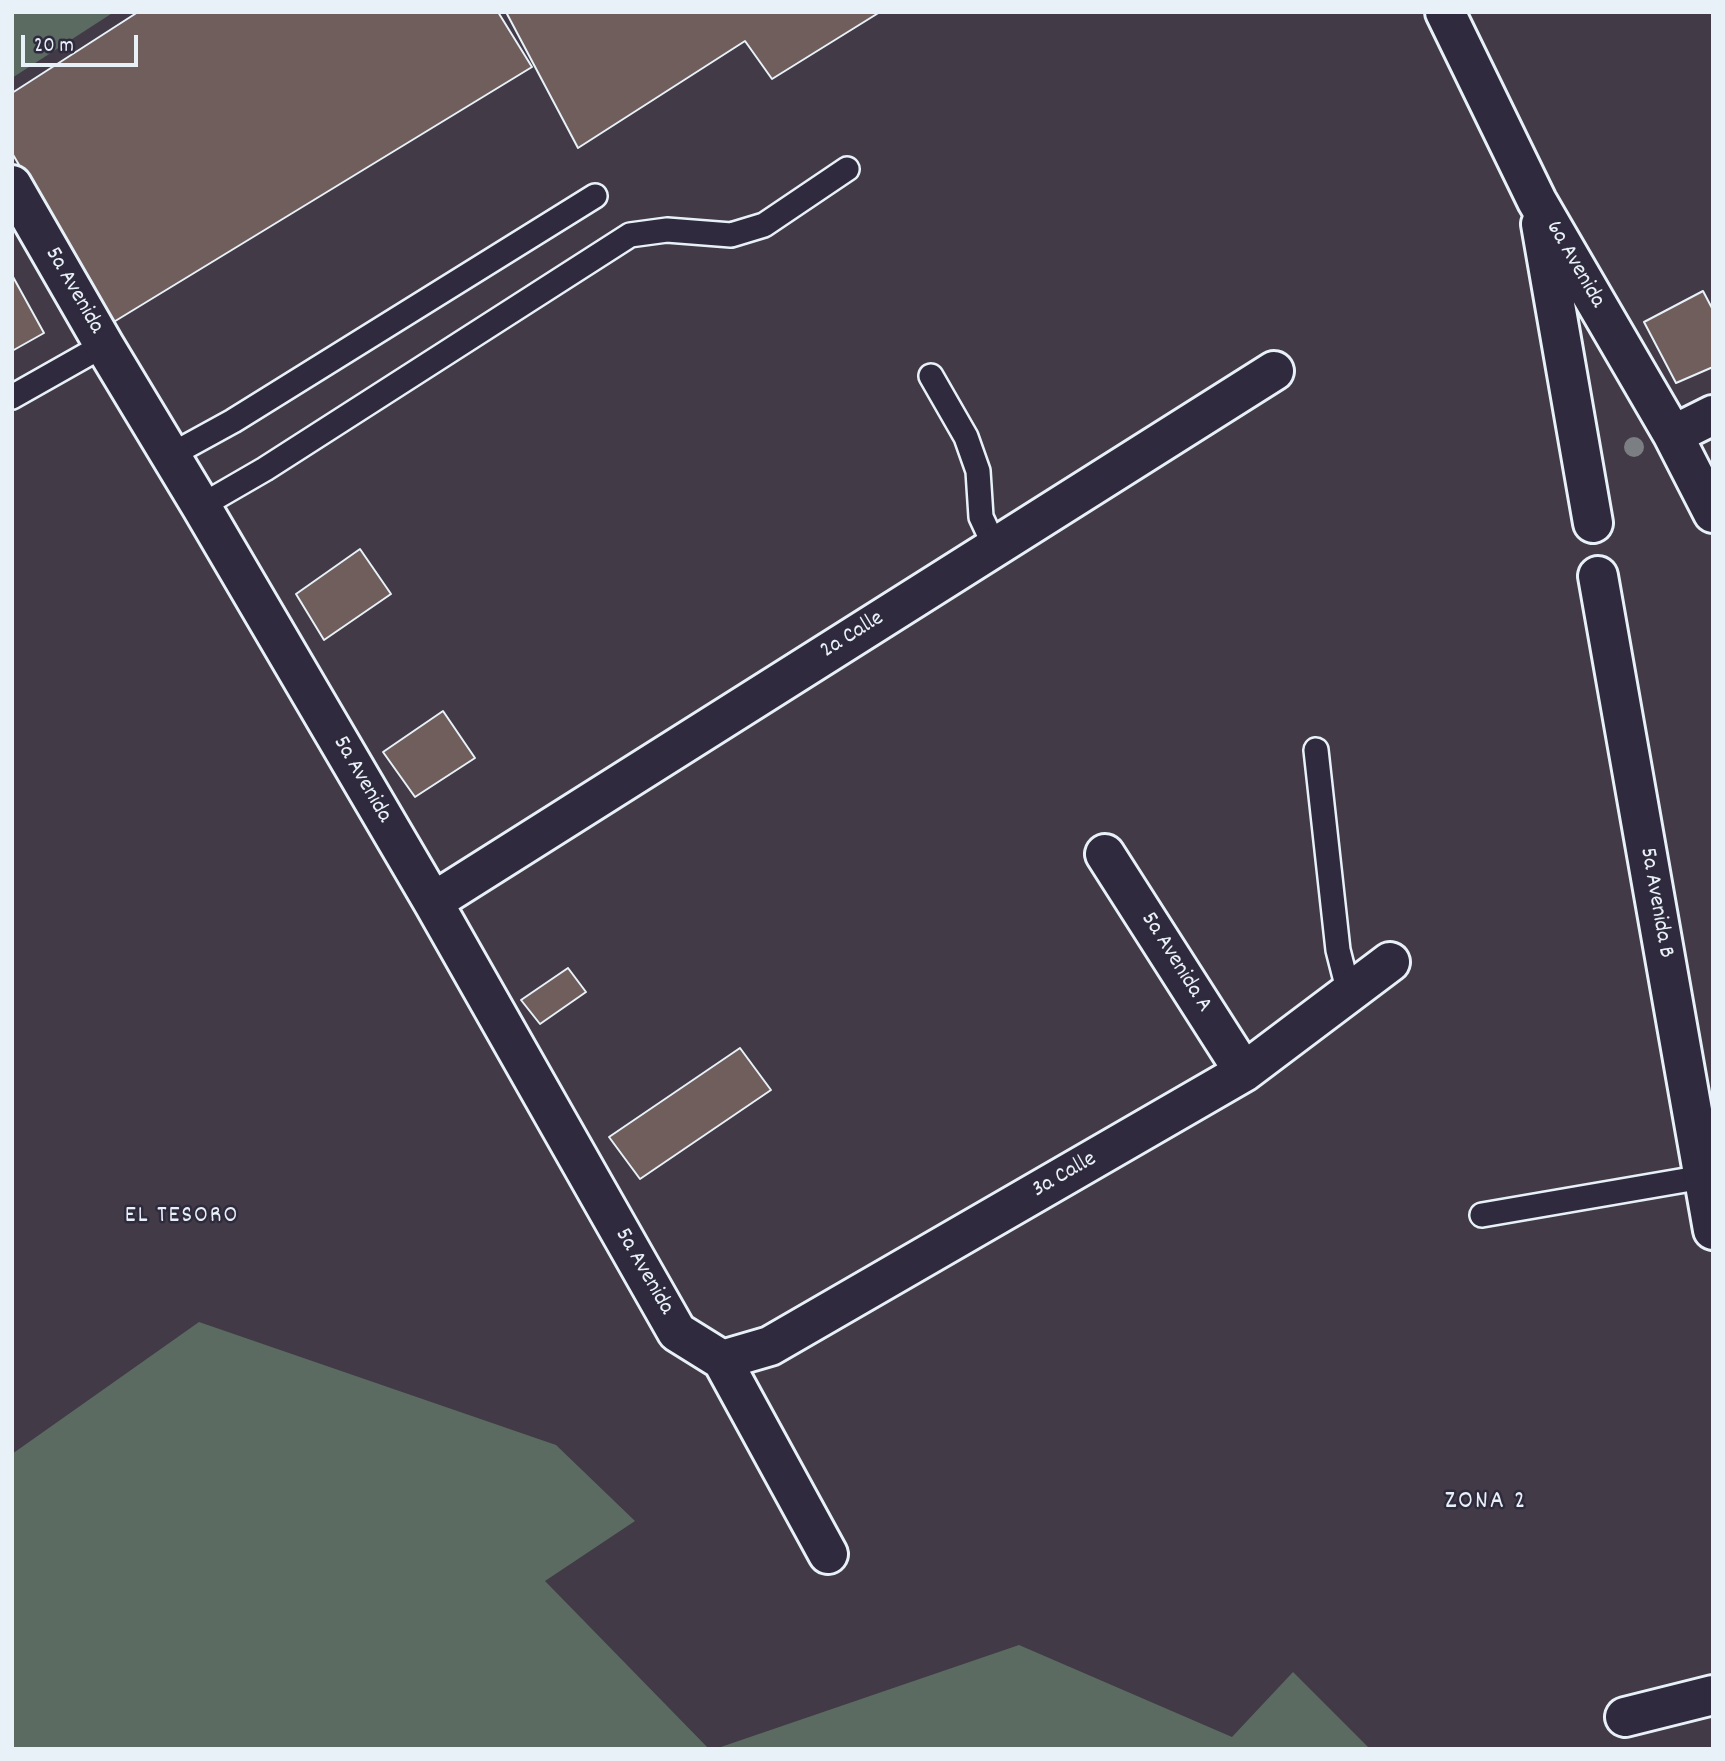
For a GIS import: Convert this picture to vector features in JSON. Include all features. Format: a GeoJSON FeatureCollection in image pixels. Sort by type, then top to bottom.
{"type":"FeatureCollection","features":[{"type":"Feature","properties":{"kind":"street","name":"6a Avenida"},"geometry":{"type":"LineString","coordinates":[[1445,12],[1537,201],[1672,435],[1713,513]]}},
{"type":"Feature","properties":{"kind":"street","name":"5a Avenida"},"geometry":{"type":"LineString","coordinates":[[12,185],[433,902],[677,1332],[722,1360]]}},
{"type":"Feature","properties":{"kind":"street"},"geometry":{"type":"LineString","coordinates":[[1537,201],[1593,523]]}},
{"type":"Feature","properties":{"kind":"street","name":"2a Calle"},"geometry":{"type":"LineString","coordinates":[[433,902],[1274,371]]}},
{"type":"Feature","properties":{"kind":"street"},"geometry":{"type":"LineString","coordinates":[[1672,435],[1713,415]]}},
{"type":"Feature","properties":{"kind":"street","name":"5a Avenida B"},"geometry":{"type":"LineString","coordinates":[[1598,576],[1713,1230]]}},
{"type":"Feature","properties":{"kind":"street","name":"5a Avenida A"},"geometry":{"type":"LineString","coordinates":[[1105,853],[1244,1072]]}},
{"type":"Feature","properties":{"kind":"street","name":"3a Calle"},"geometry":{"type":"LineString","coordinates":[[722,1360],[770,1346],[1244,1072],[1390,962]]}},
{"type":"Feature","properties":{"kind":"street"},"geometry":{"type":"LineString","coordinates":[[722,1360],[828,1554]]}},
{"type":"Feature","properties":{"kind":"street"},"geometry":{"type":"LineString","coordinates":[[1625,1717],[1713,1695]]}},
{"type":"Feature","properties":{"kind":"lane"},"geometry":{"type":"LineString","coordinates":[[201,506],[265,469],[630,235],[667,230],[731,235],[764,225],[847,169]]}},
{"type":"Feature","properties":{"kind":"lane"},"geometry":{"type":"LineString","coordinates":[[171,455],[233,421],[595,196]]}},
{"type":"Feature","properties":{"kind":"lane"},"geometry":{"type":"LineString","coordinates":[[12,397],[104,345]]}},
{"type":"Feature","properties":{"kind":"lane"},"geometry":{"type":"LineString","coordinates":[[931,376],[966,438],[978,471],[981,517],[995,547]]}},
{"type":"Feature","properties":{"kind":"lane"},"geometry":{"type":"LineString","coordinates":[[1316,750],[1338,950],[1349,993]]}},
{"type":"Feature","properties":{"kind":"lane"},"geometry":{"type":"LineString","coordinates":[[1482,1215],[1703,1177]]}},
{"type":"Feature","properties":{"kind":"green space"},"geometry":{"type":"Polygon","coordinates":[[[12,12],[114,12],[12,78],[12,12]]]}},
{"type":"Feature","properties":{"kind":"green space"},"geometry":{"type":"Polygon","coordinates":[[[199,1322],[556,1445],[635,1521],[545,1581],[709,1749],[12,1749],[12,1454],[199,1322]]]}},
{"type":"Feature","properties":{"kind":"green space"},"geometry":{"type":"Polygon","coordinates":[[[1019,1645],[1232,1737],[1293,1672],[1370,1749],[715,1749],[1019,1645]]]}},
{"type":"Feature","properties":{"kind":"building"},"geometry":{"type":"Polygon","coordinates":[[[138,12],[498,12],[532,67],[112,323],[12,153],[12,93],[138,12]]]}},
{"type":"Feature","properties":{"kind":"building"},"geometry":{"type":"Polygon","coordinates":[[[506,12],[880,12],[772,79],[745,41],[578,148],[506,12]]]}},
{"type":"Feature","properties":{"kind":"building"},"geometry":{"type":"Polygon","coordinates":[[[12,275],[44,333],[12,351],[12,275]]]}},
{"type":"Feature","properties":{"kind":"building"},"geometry":{"type":"Polygon","coordinates":[[[1703,291],[1713,310],[1713,367],[1676,383],[1644,322],[1703,291]]]}},
{"type":"Feature","properties":{"kind":"building"},"geometry":{"type":"Polygon","coordinates":[[[360,549],[391,594],[324,640],[296,594],[360,549]]]}},
{"type":"Feature","properties":{"kind":"building"},"geometry":{"type":"Polygon","coordinates":[[[443,711],[475,758],[415,797],[383,752],[443,711]]]}},
{"type":"Feature","properties":{"kind":"building"},"geometry":{"type":"Polygon","coordinates":[[[568,968],[586,992],[540,1024],[521,1000],[568,968]]]}},
{"type":"Feature","properties":{"kind":"building"},"geometry":{"type":"Polygon","coordinates":[[[740,1048],[771,1090],[640,1179],[609,1137],[740,1048]]]}},
{"type":"Feature","properties":{"kind":"district","name":"EL TESORO"},"geometry":{"type":"Point","coordinates":[182,1218]}},
{"type":"Feature","properties":{"kind":"district","name":"ZONA 2"},"geometry":{"type":"Point","coordinates":[1486,1503]}}]}
